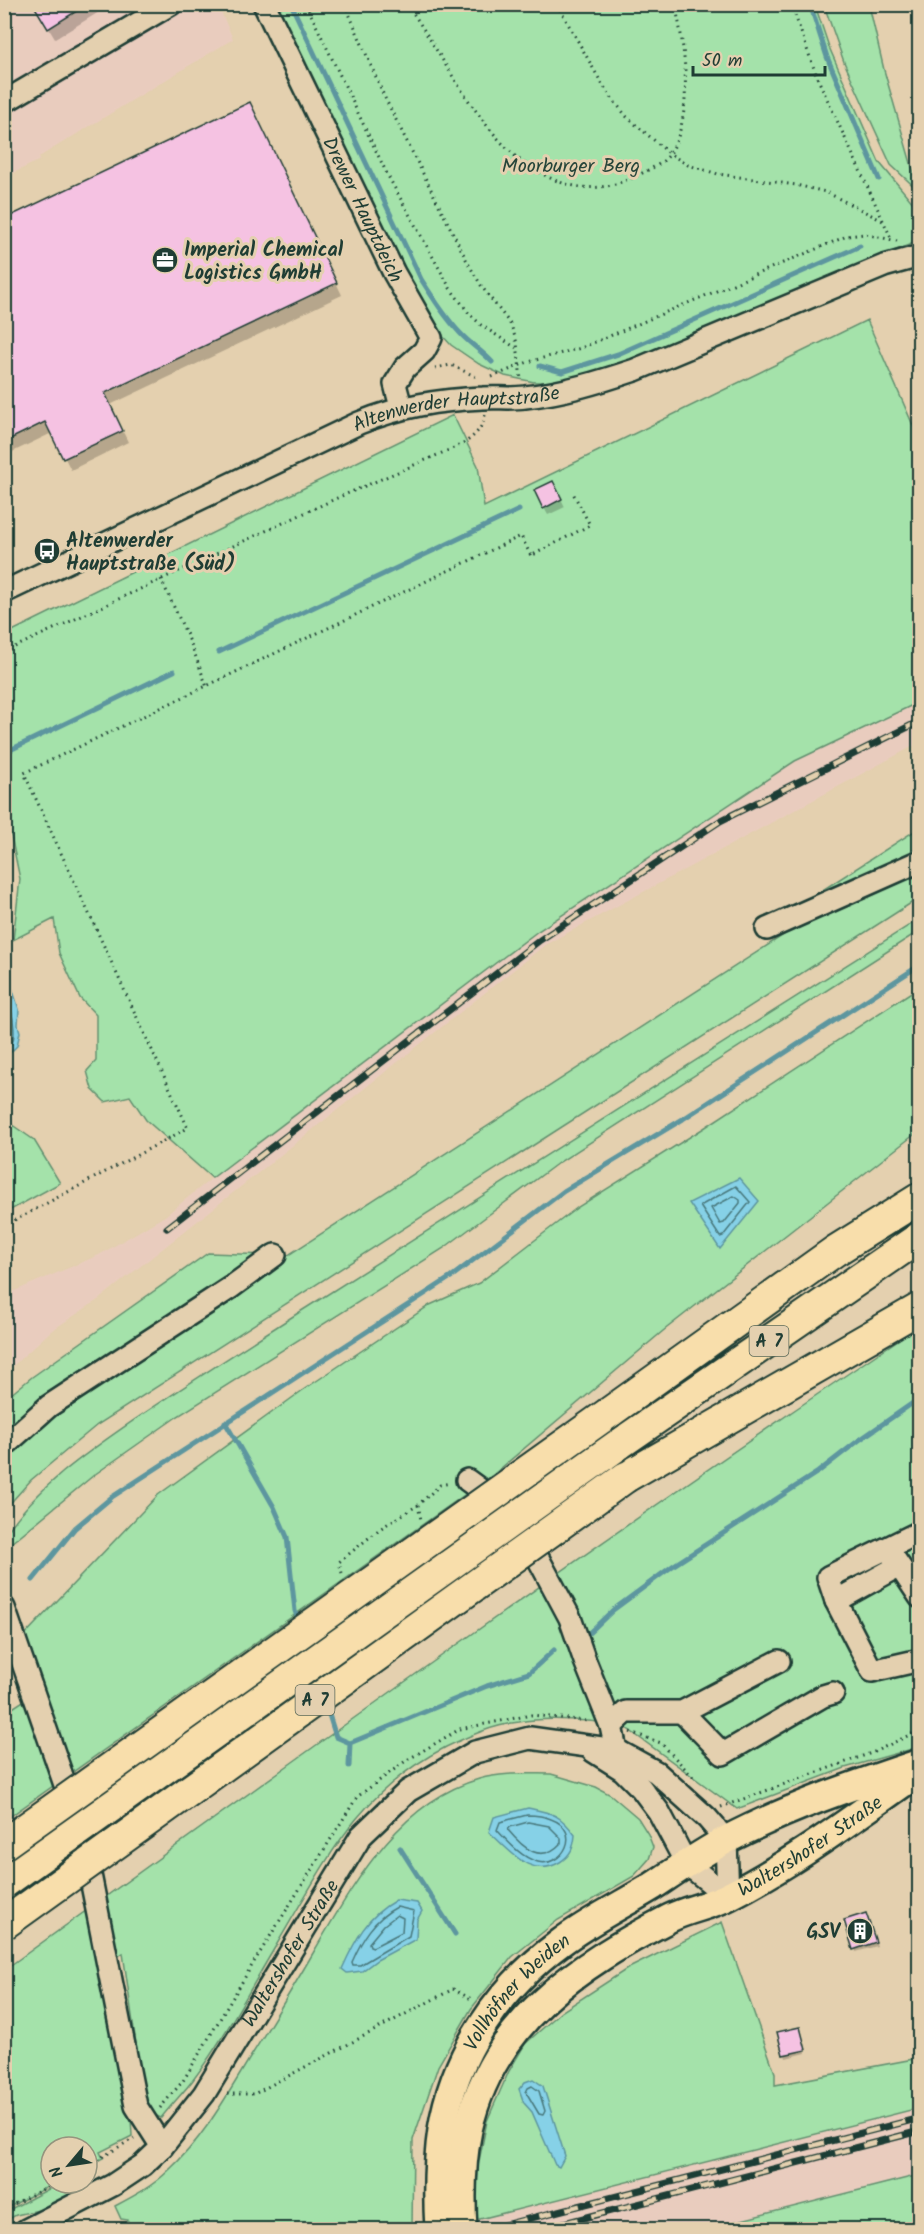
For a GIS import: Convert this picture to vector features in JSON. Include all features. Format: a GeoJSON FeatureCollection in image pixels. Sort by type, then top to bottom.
{"type":"FeatureCollection","features":[{"type":"Feature","properties":{"kind":"highway","name":"A 7"},"geometry":{"type":"LineString","coordinates":[[4,1844],[835,1251],[920,1198]]}},
{"type":"Feature","properties":{"kind":"highway","name":"A 7"},"geometry":{"type":"LineString","coordinates":[[4,1883],[618,1445],[920,1237]]}},
{"type":"Feature","properties":{"kind":"highway","name":"A 7"},"geometry":{"type":"LineString","coordinates":[[4,1924],[626,1477],[920,1308]]}},
{"type":"Feature","properties":{"kind":"main road","name":"Waltershofer Straße"},"geometry":{"type":"LineString","coordinates":[[726,1840],[754,1826],[855,1785],[920,1763]]}},
{"type":"Feature","properties":{"kind":"main road","name":"Waltershofer Straße"},"geometry":{"type":"LineString","coordinates":[[728,1897],[787,1862],[920,1772]]}},
{"type":"Feature","properties":{"kind":"main road","name":"Vollhöfner Weiden"},"geometry":{"type":"LineString","coordinates":[[439,2229],[439,2154],[445,2115],[461,2065],[493,2010],[518,1979],[562,1941],[726,1840]]}},
{"type":"Feature","properties":{"kind":"main road","name":"Vollhöfner Weiden"},"geometry":{"type":"LineString","coordinates":[[463,2229],[463,2166],[472,2115],[490,2071],[517,2029],[546,1997],[576,1974],[671,1917],[728,1897]]}},
{"type":"Feature","properties":{"kind":"street"},"geometry":{"type":"LineString","coordinates":[[4,102],[171,4]]}},
{"type":"Feature","properties":{"kind":"street","name":"Drewer Hauptdeich"},"geometry":{"type":"LineString","coordinates":[[264,4],[394,273],[431,338],[424,351],[405,368],[395,384],[401,407]]}},
{"type":"Feature","properties":{"kind":"street","name":"Altenwerder Hauptstraße"},"geometry":{"type":"LineString","coordinates":[[4,592],[358,423],[401,407],[443,401],[485,385],[523,398],[576,388],[636,370],[884,266],[920,256]]}},
{"type":"Feature","properties":{"kind":"street"},"geometry":{"type":"LineString","coordinates":[[767,929],[920,861]]}},
{"type":"Feature","properties":{"kind":"street"},"geometry":{"type":"LineString","coordinates":[[4,1446],[49,1406],[230,1288],[275,1254]]}},
{"type":"Feature","properties":{"kind":"street"},"geometry":{"type":"LineString","coordinates":[[467,1480],[515,1515],[570,1618],[611,1726],[616,1750]]}},
{"type":"Feature","properties":{"kind":"street"},"geometry":{"type":"LineString","coordinates":[[920,1532],[887,1546],[828,1577],[836,1601],[872,1671],[920,1660]]}},
{"type":"Feature","properties":{"kind":"street"},"geometry":{"type":"LineString","coordinates":[[887,1546],[920,1598]]}},
{"type":"Feature","properties":{"kind":"street"},"geometry":{"type":"LineString","coordinates":[[836,1601],[899,1566]]}},
{"type":"Feature","properties":{"kind":"street"},"geometry":{"type":"LineString","coordinates":[[4,1608],[82,1834],[136,2106],[162,2147]]}},
{"type":"Feature","properties":{"kind":"street"},"geometry":{"type":"LineString","coordinates":[[611,1726],[626,1712],[682,1712],[779,1662]]}},
{"type":"Feature","properties":{"kind":"street"},"geometry":{"type":"LineString","coordinates":[[682,1712],[723,1754],[823,1695],[834,1694]]}},
{"type":"Feature","properties":{"kind":"street"},"geometry":{"type":"LineString","coordinates":[[4,1892],[82,1834],[295,1698]]}},
{"type":"Feature","properties":{"kind":"street","name":"Waltershofer Straße"},"geometry":{"type":"LineString","coordinates":[[26,2229],[113,2185],[143,2165],[162,2147],[204,2094],[361,1836],[408,1791],[475,1752],[530,1738],[616,1750],[656,1772],[707,1818],[726,1840],[728,1897]]}},
{"type":"Feature","properties":{"kind":"street","name":"Waltershofer Straße"},"geometry":{"type":"LineString","coordinates":[[585,1746],[622,1770],[640,1788],[659,1812],[686,1863],[728,1897]]}},
{"type":"Feature","properties":{"kind":"path"},"geometry":{"type":"LineString","coordinates":[[306,4],[388,176],[445,279],[468,312],[481,325],[516,348]]}},
{"type":"Feature","properties":{"kind":"path"},"geometry":{"type":"LineString","coordinates":[[345,4],[384,96],[472,271],[511,325],[517,343],[523,398]]}},
{"type":"Feature","properties":{"kind":"path"},"geometry":{"type":"LineString","coordinates":[[407,4],[470,102],[493,133],[517,158],[536,171],[561,183],[582,188],[599,188],[622,183],[660,163],[670,154],[679,132],[685,87],[685,62],[675,4]]}},
{"type":"Feature","properties":{"kind":"path"},"geometry":{"type":"LineString","coordinates":[[556,4],[614,101],[627,117],[670,154],[688,165],[718,174],[796,185],[826,192],[885,222]]}},
{"type":"Feature","properties":{"kind":"path"},"geometry":{"type":"LineString","coordinates":[[485,385],[519,365],[581,348],[846,236],[865,234],[892,240],[817,77],[791,4]]}},
{"type":"Feature","properties":{"kind":"path"},"geometry":{"type":"LineString","coordinates":[[432,371],[440,366],[451,365],[485,385]]}},
{"type":"Feature","properties":{"kind":"path"},"geometry":{"type":"LineString","coordinates":[[4,652],[337,498],[462,444],[482,427],[485,420],[485,385]]}},
{"type":"Feature","properties":{"kind":"path"},"geometry":{"type":"LineString","coordinates":[[4,1226],[188,1128],[24,773],[521,536],[531,556],[590,525],[572,491]]}},
{"type":"Feature","properties":{"kind":"path"},"geometry":{"type":"LineString","coordinates":[[161,579],[189,639],[207,687]]}},
{"type":"Feature","properties":{"kind":"path"},"geometry":{"type":"LineString","coordinates":[[874,1752],[920,1730]]}},
{"type":"Feature","properties":{"kind":"path"},"geometry":{"type":"LineString","coordinates":[[99,2159],[131,2142],[183,2081],[357,1797],[407,1760]]}},
{"type":"Feature","properties":{"kind":"path"},"geometry":{"type":"LineString","coordinates":[[204,2094],[254,2094],[453,1989]]}},
{"type":"Feature","properties":{"kind":"path"},"geometry":{"type":"LineString","coordinates":[[4,2209],[39,2191]]}},
{"type":"Feature","properties":{"kind":"shaded area"},"geometry":{"type":"Polygon","coordinates":[[[4,5],[218,5],[233,39],[39,157],[40,160],[5,177],[4,5]]]}},
{"type":"Feature","properties":{"kind":"shaded area"},"geometry":{"type":"Polygon","coordinates":[[[919,702],[919,743],[545,945],[98,1300],[51,1331],[5,1373],[5,1295],[99,1255],[165,1216],[538,931],[795,761],[919,702]]]}},
{"type":"Feature","properties":{"kind":"shaded area"},"geometry":{"type":"Polygon","coordinates":[[[919,2108],[919,2175],[706,2229],[475,2230],[476,2220],[919,2108]]]}},
{"type":"Feature","properties":{"kind":"green space","name":"Moorburger Berg"},"geometry":{"type":"Polygon","coordinates":[[[276,5],[815,5],[829,47],[879,162],[919,210],[919,241],[833,275],[592,380],[534,382],[505,376],[479,364],[451,345],[428,320],[414,296],[276,5]]]}},
{"type":"Feature","properties":{"kind":"green space"},"geometry":{"type":"Polygon","coordinates":[[[824,5],[869,5],[884,70],[919,191],[891,165],[844,62],[824,5]]]}},
{"type":"Feature","properties":{"kind":"green space"},"geometry":{"type":"Polygon","coordinates":[[[867,320],[919,439],[919,702],[795,761],[538,931],[212,1178],[146,1120],[130,1096],[105,1102],[92,1089],[87,1071],[96,1061],[96,1015],[80,998],[59,953],[54,919],[13,940],[20,879],[5,817],[4,635],[453,415],[478,466],[484,507],[867,320]]]}},
{"type":"Feature","properties":{"kind":"green space"},"geometry":{"type":"Polygon","coordinates":[[[919,828],[919,855],[804,902],[919,828]]]}},
{"type":"Feature","properties":{"kind":"green space"},"geometry":{"type":"Polygon","coordinates":[[[919,872],[919,898],[97,1425],[31,1480],[5,1509],[5,1452],[22,1435],[211,1305],[785,934],[919,872]]]}},
{"type":"Feature","properties":{"kind":"green space"},"geometry":{"type":"Polygon","coordinates":[[[919,919],[919,931],[558,1163],[444,1248],[178,1416],[94,1475],[5,1548],[5,1535],[18,1517],[48,1485],[137,1418],[373,1265],[919,919]]]}},
{"type":"Feature","properties":{"kind":"green space"},"geometry":{"type":"Polygon","coordinates":[[[919,987],[919,1131],[663,1331],[494,1474],[5,1820],[5,1713],[34,1694],[17,1643],[158,1495],[303,1390],[430,1305],[479,1283],[578,1207],[704,1128],[919,987]]]}},
{"type":"Feature","properties":{"kind":"green space"},"geometry":{"type":"Polygon","coordinates":[[[5,1120],[34,1140],[60,1183],[5,1213],[5,1120]]]}},
{"type":"Feature","properties":{"kind":"green space"},"geometry":{"type":"Polygon","coordinates":[[[208,1253],[275,1255],[5,1446],[4,1400],[32,1377],[208,1253]]]}},
{"type":"Feature","properties":{"kind":"green space"},"geometry":{"type":"Polygon","coordinates":[[[919,1326],[919,1747],[845,1768],[737,1809],[607,1714],[600,1722],[549,1719],[509,1723],[446,1747],[415,1765],[389,1786],[346,1832],[311,1885],[216,2047],[193,2080],[161,2118],[152,2114],[144,2100],[123,1953],[102,1966],[130,2102],[132,2136],[100,2152],[103,2158],[99,2160],[99,2135],[39,2135],[39,2191],[5,2209],[4,1970],[573,1563],[919,1326]]]}},
{"type":"Feature","properties":{"kind":"green space"},"geometry":{"type":"Polygon","coordinates":[[[506,1774],[551,1774],[596,1787],[611,1795],[638,1818],[653,1847],[649,1859],[634,1876],[558,1920],[512,1957],[471,2009],[438,2066],[413,2140],[412,2229],[125,2229],[128,2220],[121,2219],[115,2206],[162,2176],[202,2133],[231,2090],[347,1897],[382,1847],[425,1806],[451,1790],[479,1779],[506,1774]]]}},
{"type":"Feature","properties":{"kind":"green space"},"geometry":{"type":"Polygon","coordinates":[[[722,1922],[775,2073],[775,2085],[919,2058],[919,2108],[476,2220],[478,2166],[487,2121],[509,2071],[525,2044],[561,2012],[627,1969],[722,1922]]]}},
{"type":"Feature","properties":{"kind":"green space"},"geometry":{"type":"Polygon","coordinates":[[[919,2175],[919,2229],[706,2229],[919,2175]]]}},
{"type":"Feature","properties":{"kind":"green space"},"geometry":{"type":"Polygon","coordinates":[[[39,2194],[69,2195],[44,2209],[16,2215],[5,2221],[5,2212],[39,2194]]]}},
{"type":"Feature","properties":{"kind":"water"},"geometry":{"type":"Polygon","coordinates":[[[5,967],[19,1009],[20,1032],[17,1046],[5,1058],[5,967]]]}},
{"type":"Feature","properties":{"kind":"water"},"geometry":{"type":"Polygon","coordinates":[[[739,1178],[759,1201],[720,1249],[689,1203],[739,1178]]]}},
{"type":"Feature","properties":{"kind":"water"},"geometry":{"type":"Polygon","coordinates":[[[528,1808],[555,1816],[565,1823],[575,1835],[571,1850],[560,1862],[549,1867],[530,1865],[513,1854],[489,1832],[494,1817],[528,1808]]]}},
{"type":"Feature","properties":{"kind":"water"},"geometry":{"type":"Polygon","coordinates":[[[396,1900],[417,1903],[422,1911],[417,1920],[416,1939],[377,1960],[362,1971],[347,1973],[342,1969],[363,1930],[377,1913],[396,1900]]]}},
{"type":"Feature","properties":{"kind":"water"},"geometry":{"type":"Polygon","coordinates":[[[533,2079],[543,2086],[565,2156],[559,2167],[555,2165],[532,2112],[524,2103],[519,2089],[525,2082],[533,2079]]]}},
{"type":"Feature","properties":{"kind":"building"},"geometry":{"type":"Polygon","coordinates":[[[33,4],[88,4],[48,29],[33,4]]]}},
{"type":"Feature","properties":{"kind":"building","name":"Imperial Chemical Logistics GmbH"},"geometry":{"type":"Polygon","coordinates":[[[250,102],[337,283],[105,393],[123,431],[63,459],[45,422],[4,442],[4,219],[250,102]]]}},
{"type":"Feature","properties":{"kind":"building"},"geometry":{"type":"Polygon","coordinates":[[[553,481],[562,499],[543,509],[534,490],[553,481]]]}},
{"type":"Feature","properties":{"kind":"building","name":"GSV"},"geometry":{"type":"Polygon","coordinates":[[[866,1913],[876,1942],[853,1950],[844,1920],[866,1913]]]}},
{"type":"Feature","properties":{"kind":"building"},"geometry":{"type":"Polygon","coordinates":[[[800,2027],[806,2050],[783,2055],[777,2032],[800,2027]]]}},
{"type":"Feature","properties":{"kind":"waterway"},"geometry":{"type":"LineString","coordinates":[[291,4],[421,279],[455,327],[492,362]]}},
{"type":"Feature","properties":{"kind":"waterway"},"geometry":{"type":"LineString","coordinates":[[810,4],[827,57],[879,179]]}},
{"type":"Feature","properties":{"kind":"waterway"},"geometry":{"type":"LineString","coordinates":[[540,366],[562,372],[618,354],[860,246]]}},
{"type":"Feature","properties":{"kind":"waterway"},"geometry":{"type":"LineString","coordinates":[[219,652],[519,510]]}},
{"type":"Feature","properties":{"kind":"waterway"},"geometry":{"type":"LineString","coordinates":[[8,751],[174,671]]}},
{"type":"Feature","properties":{"kind":"waterway"},"geometry":{"type":"LineString","coordinates":[[33,1580],[75,1528],[112,1497],[451,1277],[564,1191],[683,1119],[920,965]]}},
{"type":"Feature","properties":{"kind":"waterway"},"geometry":{"type":"LineString","coordinates":[[589,1633],[613,1610],[674,1565],[818,1472],[920,1398]]}},
{"type":"Feature","properties":{"kind":"waterway"},"geometry":{"type":"LineString","coordinates":[[225,1422],[274,1507],[287,1537],[295,1611],[299,1622]]}},
{"type":"Feature","properties":{"kind":"waterway"},"geometry":{"type":"LineString","coordinates":[[349,1766],[350,1743],[487,1686],[529,1673],[554,1650]]}},
{"type":"Feature","properties":{"kind":"waterway"},"geometry":{"type":"LineString","coordinates":[[326,1705],[336,1737],[350,1743]]}},
{"type":"Feature","properties":{"kind":"waterway"},"geometry":{"type":"LineString","coordinates":[[400,1848],[455,1934]]}},
{"type":"Feature","properties":{"kind":"railway"},"geometry":{"type":"LineString","coordinates":[[167,1228],[540,940],[720,821],[920,721]]}},
{"type":"Feature","properties":{"kind":"railway"},"geometry":{"type":"LineString","coordinates":[[485,2230],[920,2118]]}},
{"type":"Feature","properties":{"kind":"railway"},"geometry":{"type":"LineString","coordinates":[[537,2230],[920,2131]]}},
{"type":"Feature","properties":{"kind":"place","name":"Imperial Chemical Logistics GmbH"},"geometry":{"type":"Point","coordinates":[165,260]}},
{"type":"Feature","properties":{"kind":"place","name":"Altenwerder Hauptstraße (Süd)"},"geometry":{"type":"Point","coordinates":[47,551]}},
{"type":"Feature","properties":{"kind":"place","name":"GSV"},"geometry":{"type":"Point","coordinates":[860,1931]}}]}
